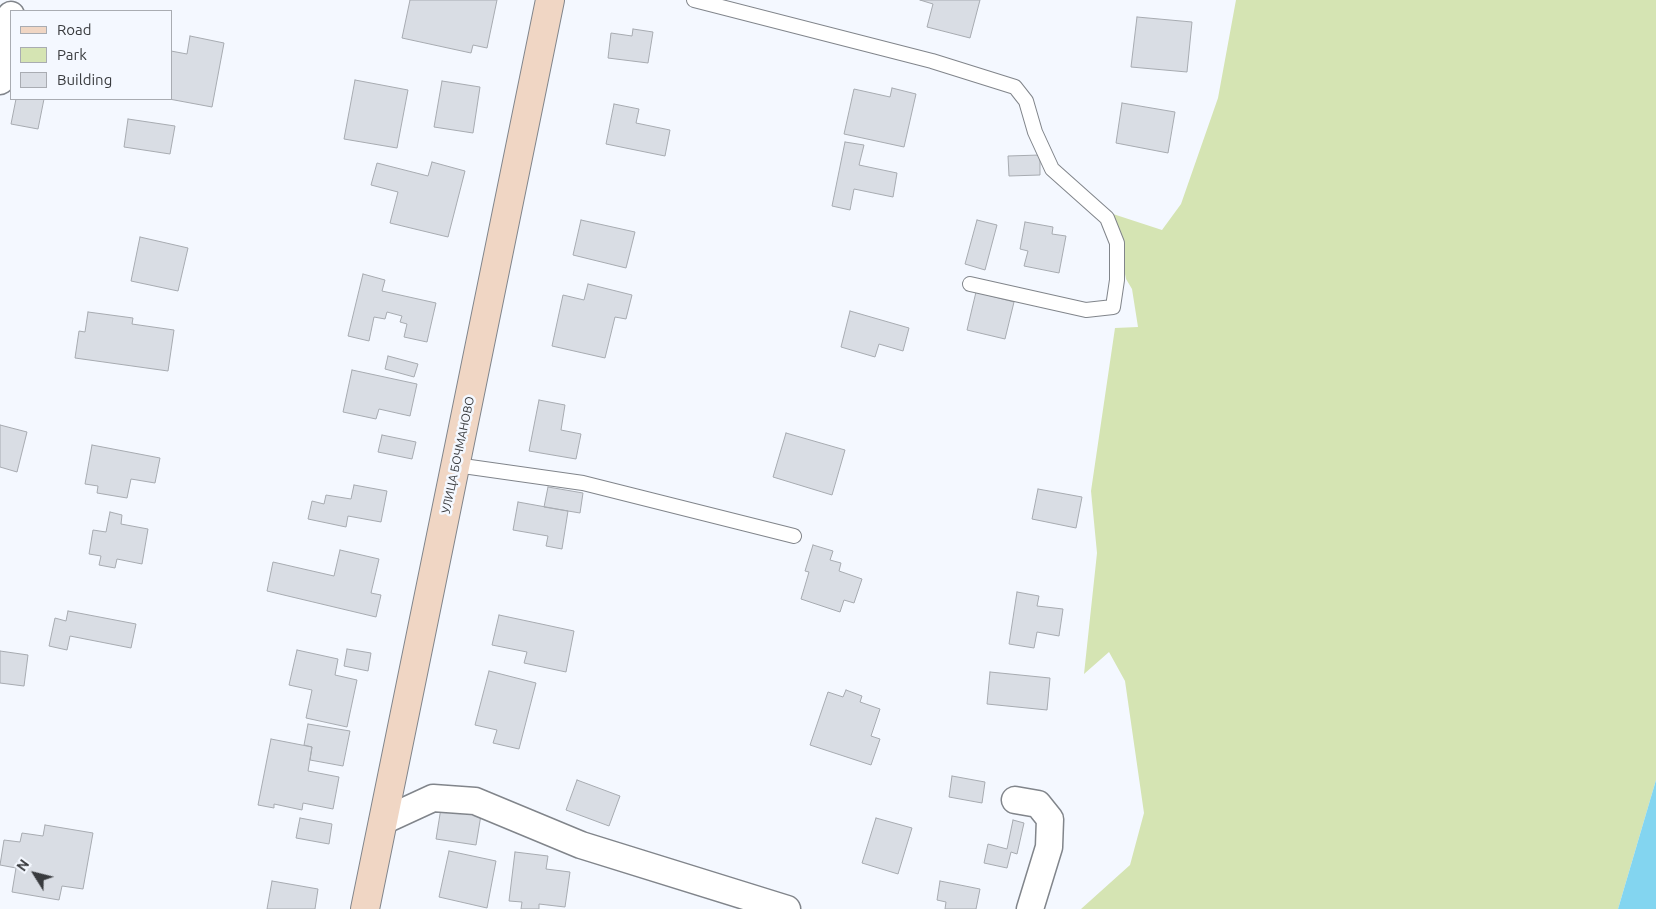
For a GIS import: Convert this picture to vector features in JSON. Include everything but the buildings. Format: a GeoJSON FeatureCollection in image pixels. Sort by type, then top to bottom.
{"type":"FeatureCollection","features":[{"type":"Feature","properties":{"kind":"main road","name":"УЛИЦА БОЧМАНОВО"},"geometry":{"type":"LineString","coordinates":[[365,909],[550,0]]}},
{"type":"Feature","properties":{"kind":"street"},"geometry":{"type":"LineString","coordinates":[[0,81],[10,22]]}},
{"type":"Feature","properties":{"kind":"street"},"geometry":{"type":"LineString","coordinates":[[383,821],[433,798],[475,801],[581,845],[787,909]]}},
{"type":"Feature","properties":{"kind":"street"},"geometry":{"type":"LineString","coordinates":[[1015,800],[1038,804],[1050,819],[1049,847],[1030,909]]}},
{"type":"Feature","properties":{"kind":"lane"},"geometry":{"type":"LineString","coordinates":[[694,0],[922,58],[990,77],[1015,87],[1026,101],[1036,132],[1052,169],[1107,218],[1116,243],[1117,280],[1113,307],[1086,310],[970,284]]}},
{"type":"Feature","properties":{"kind":"lane"},"geometry":{"type":"LineString","coordinates":[[456,465],[584,483],[794,536]]}},
{"type":"Feature","properties":{"kind":"green space"},"geometry":{"type":"Polygon","coordinates":[[[1236,0],[1656,0],[1656,780],[1618,909],[1081,909],[1130,865],[1144,813],[1125,681],[1109,652],[1084,674],[1097,553],[1091,491],[1115,328],[1138,327],[1132,289],[1126,279],[1113,214],[1162,230],[1181,204],[1218,98],[1236,0]]]}},
{"type":"Feature","properties":{"kind":"water"},"geometry":{"type":"Polygon","coordinates":[[[1656,780],[1656,909],[1618,909],[1656,780]]]}}]}
